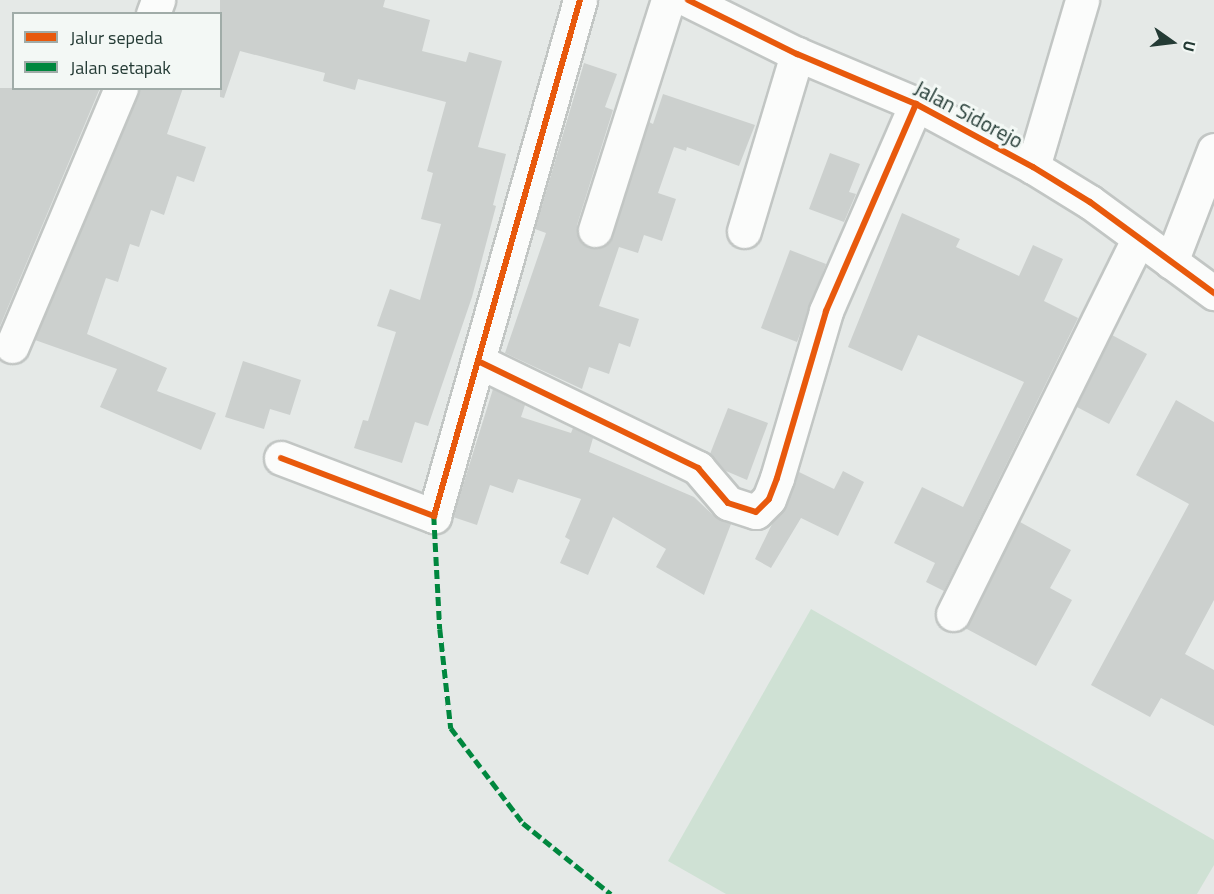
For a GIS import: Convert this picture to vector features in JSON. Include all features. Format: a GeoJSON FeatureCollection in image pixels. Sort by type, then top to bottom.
{"type":"FeatureCollection","features":[{"type":"Feature","properties":{"kind":"street"},"geometry":{"type":"LineString","coordinates":[[281,458],[434,516],[580,0]]}},
{"type":"Feature","properties":{"kind":"street"},"geometry":{"type":"LineString","coordinates":[[595,230],[668,0]]}},
{"type":"Feature","properties":{"kind":"street","name":"Jalan Sidorejo"},"geometry":{"type":"LineString","coordinates":[[688,0],[797,54],[916,104],[1033,167],[1090,202],[1138,240],[1214,293]]}},
{"type":"Feature","properties":{"kind":"street"},"geometry":{"type":"LineString","coordinates":[[1033,167],[1082,0]]}},
{"type":"Feature","properties":{"kind":"street"},"geometry":{"type":"LineString","coordinates":[[744,231],[797,54]]}},
{"type":"Feature","properties":{"kind":"street"},"geometry":{"type":"LineString","coordinates":[[12,346],[120,90]]}},
{"type":"Feature","properties":{"kind":"street"},"geometry":{"type":"LineString","coordinates":[[478,361],[698,468],[728,504],[756,512],[769,499],[777,478],[826,311],[916,104]]}},
{"type":"Feature","properties":{"kind":"street"},"geometry":{"type":"LineString","coordinates":[[1171,262],[1214,150]]}},
{"type":"Feature","properties":{"kind":"street"},"geometry":{"type":"LineString","coordinates":[[953,614],[1138,240]]}},
{"type":"Feature","properties":{"kind":"green space"},"geometry":{"type":"Polygon","coordinates":[[[811,609],[1214,840],[1214,865],[1197,894],[726,894],[668,861],[811,609]]]}},
{"type":"Feature","properties":{"kind":"building"},"geometry":{"type":"Polygon","coordinates":[[[220,0],[385,0],[383,7],[430,20],[422,51],[466,62],[469,52],[502,61],[478,147],[506,154],[493,205],[496,206],[472,297],[428,426],[415,422],[402,463],[354,448],[363,420],[368,421],[396,332],[377,326],[390,289],[420,300],[441,224],[421,219],[433,173],[427,171],[446,102],[358,79],[355,90],[323,81],[325,73],[240,51],[224,98],[220,97],[220,90],[222,90],[222,12],[220,12],[220,0]]]}},
{"type":"Feature","properties":{"kind":"building"},"geometry":{"type":"Polygon","coordinates":[[[584,63],[617,74],[605,107],[613,110],[577,225],[581,242],[589,248],[600,248],[613,236],[649,122],[653,124],[663,94],[755,125],[739,166],[687,147],[686,151],[674,147],[658,193],[676,199],[662,241],[644,235],[638,253],[619,247],[599,306],[639,319],[630,347],[619,343],[609,374],[589,367],[582,389],[505,353],[546,233],[535,229],[584,63]]]}},
{"type":"Feature","properties":{"kind":"building"},"geometry":{"type":"Polygon","coordinates":[[[0,88],[99,90],[0,326],[0,88]]]}},
{"type":"Feature","properties":{"kind":"building"},"geometry":{"type":"Polygon","coordinates":[[[138,90],[182,90],[167,134],[206,147],[194,182],[177,176],[164,215],[151,210],[139,247],[130,244],[118,282],[106,278],[87,334],[167,368],[157,391],[216,413],[201,450],[100,407],[117,369],[35,340],[138,90]]]}},
{"type":"Feature","properties":{"kind":"building"},"geometry":{"type":"Polygon","coordinates":[[[830,153],[860,164],[849,192],[856,194],[844,222],[809,209],[830,153]]]}},
{"type":"Feature","properties":{"kind":"building"},"geometry":{"type":"Polygon","coordinates":[[[902,213],[960,239],[956,247],[1019,276],[1033,245],[1063,259],[1044,301],[1078,318],[944,591],[926,582],[935,563],[894,543],[922,487],[963,507],[1024,382],[918,335],[902,371],[848,347],[902,213]]]}},
{"type":"Feature","properties":{"kind":"building"},"geometry":{"type":"Polygon","coordinates":[[[790,250],[826,264],[797,342],[761,328],[790,250]]]}},
{"type":"Feature","properties":{"kind":"building"},"geometry":{"type":"Polygon","coordinates":[[[1112,335],[1147,354],[1109,424],[1077,407],[1112,335]]]}},
{"type":"Feature","properties":{"kind":"building"},"geometry":{"type":"Polygon","coordinates":[[[243,361],[301,380],[290,415],[270,409],[264,429],[225,417],[243,361]]]}},
{"type":"Feature","properties":{"kind":"building"},"geometry":{"type":"Polygon","coordinates":[[[493,389],[525,405],[521,417],[571,433],[573,428],[593,438],[589,452],[694,497],[714,516],[731,524],[704,595],[656,567],[666,549],[613,517],[588,575],[560,563],[570,540],[565,537],[581,499],[518,479],[513,493],[490,485],[477,525],[453,517],[493,389]]]}},
{"type":"Feature","properties":{"kind":"building"},"geometry":{"type":"Polygon","coordinates":[[[1176,400],[1214,422],[1214,600],[1185,654],[1214,670],[1214,726],[1161,698],[1150,717],[1091,685],[1189,504],[1136,475],[1176,400]]]}},
{"type":"Feature","properties":{"kind":"building"},"geometry":{"type":"Polygon","coordinates":[[[728,408],[768,423],[747,480],[726,471],[710,454],[728,408]]]}},
{"type":"Feature","properties":{"kind":"building"},"geometry":{"type":"Polygon","coordinates":[[[843,471],[864,482],[838,536],[801,518],[771,568],[755,559],[774,520],[786,506],[799,472],[834,489],[843,471]]]}},
{"type":"Feature","properties":{"kind":"building"},"geometry":{"type":"Polygon","coordinates":[[[1020,522],[1071,550],[1050,588],[1072,600],[1036,666],[965,628],[1020,522]]]}},
{"type":"Feature","properties":{"kind":"marked path"},"geometry":{"type":"LineString","coordinates":[[434,516],[440,629],[451,728],[523,823],[611,894]]}},
{"type":"Feature","properties":{"kind":"cycle path"},"geometry":{"type":"LineString","coordinates":[[281,458],[434,516],[580,0]]}},
{"type":"Feature","properties":{"kind":"cycle path"},"geometry":{"type":"LineString","coordinates":[[688,0],[797,54],[916,104],[1033,167],[1090,202],[1214,293]]}},
{"type":"Feature","properties":{"kind":"cycle path"},"geometry":{"type":"LineString","coordinates":[[478,361],[698,468],[728,503],[756,512],[769,499],[777,478],[826,311],[916,104]]}}]}
